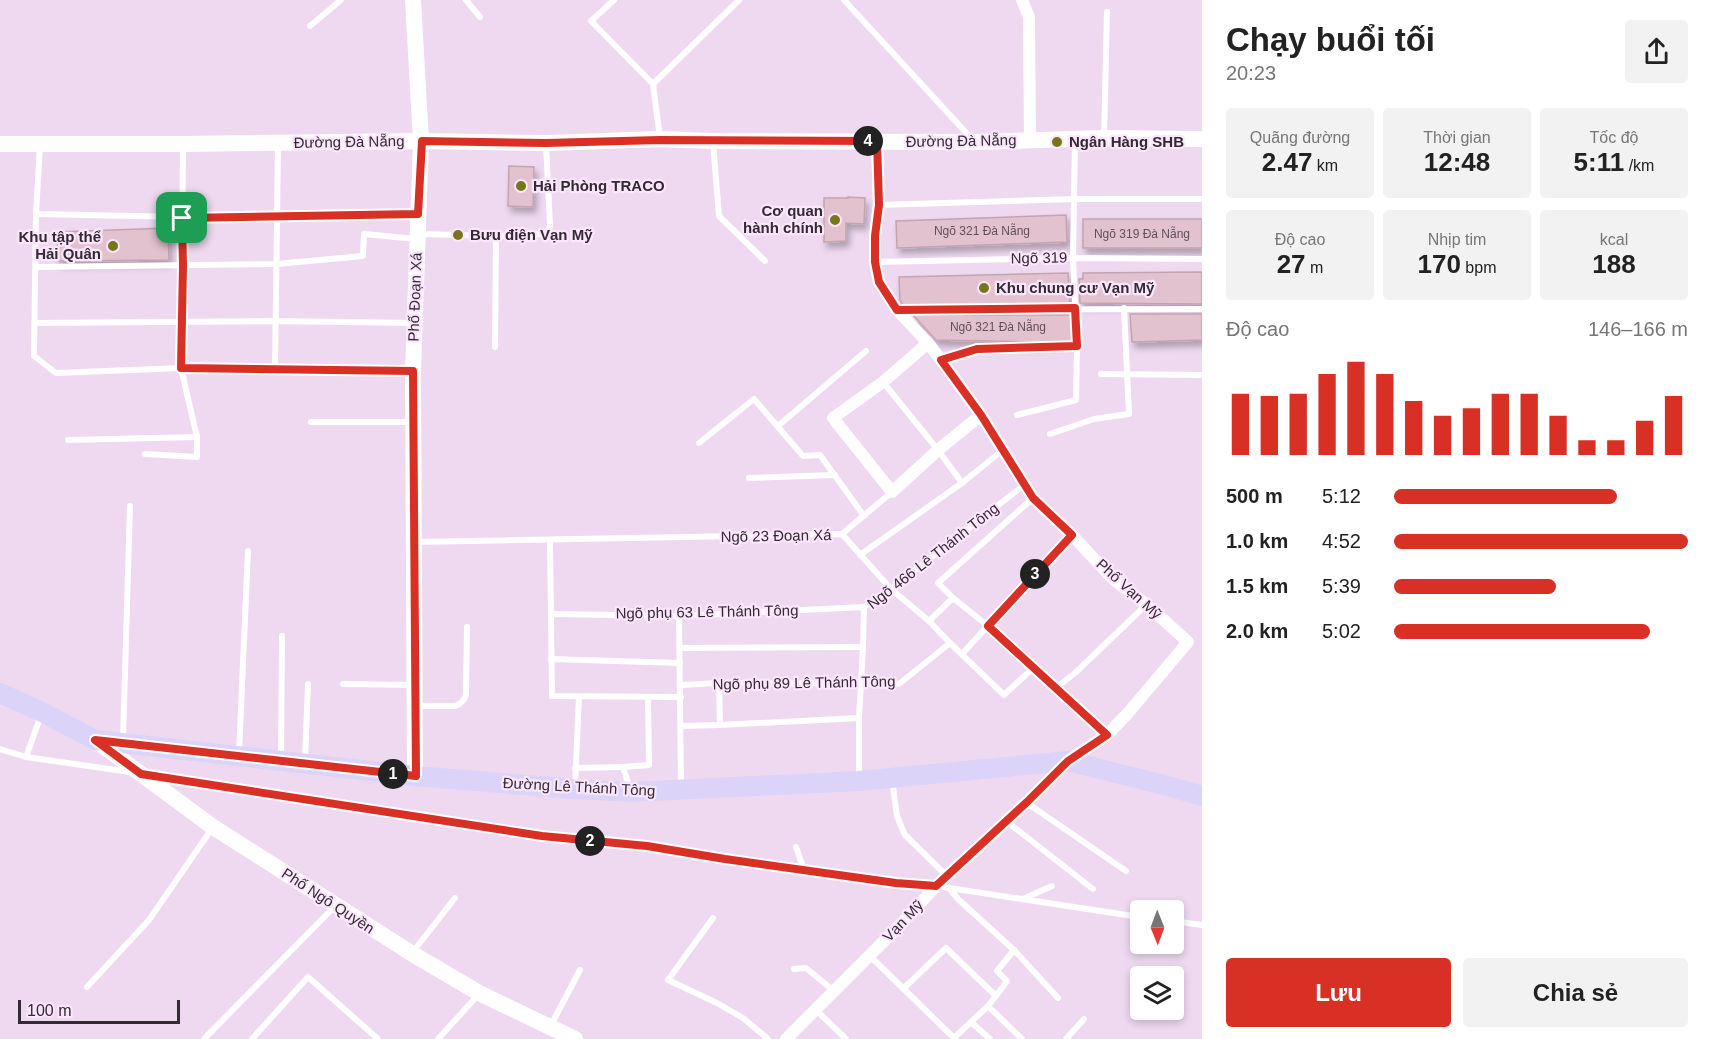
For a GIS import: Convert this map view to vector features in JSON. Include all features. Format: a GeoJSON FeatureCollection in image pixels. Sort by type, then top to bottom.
{"type":"FeatureCollection","features":[{"type":"Feature","properties":{"kind":"main road","name":"Phố Đoạn Xá"},"geometry":{"type":"LineString","coordinates":[[413,0],[422,141],[413,371],[416,776]]}},
{"type":"Feature","properties":{"kind":"main road","name":"Đường Đà Nẵng"},"geometry":{"type":"LineString","coordinates":[[0,144],[422,141],[546,143],[660,140],[974,142],[1104,138],[1202,139]]}},
{"type":"Feature","properties":{"kind":"main road","name":"Đường Lê Thánh Tông"},"geometry":{"type":"LineString","coordinates":[[0,693],[95,740],[416,776],[632,792],[859,781],[1068,761],[1202,796]]}},
{"type":"Feature","properties":{"kind":"main road","name":"Phố Ngô Quyền"},"geometry":{"type":"LineString","coordinates":[[95,740],[213,827],[411,954],[479,993],[575,1039]]}},
{"type":"Feature","properties":{"kind":"street"},"geometry":{"type":"LineString","coordinates":[[1023,0],[1029,17],[1030,140]]}},
{"type":"Feature","properties":{"kind":"street","name":"Phố Vạn Mỹ"},"geometry":{"type":"LineString","coordinates":[[877,141],[879,205],[875,236],[875,262],[879,282],[897,310],[928,343],[981,415],[1033,498],[1113,579],[1147,604],[1188,642],[1107,735],[1068,761],[944,884]]}},
{"type":"Feature","properties":{"kind":"street"},"geometry":{"type":"LineString","coordinates":[[928,343],[883,382],[833,418],[892,492],[981,415]]}},
{"type":"Feature","properties":{"kind":"street","name":"Vạn Mỹ"},"geometry":{"type":"LineString","coordinates":[[869,955],[944,884]]}},
{"type":"Feature","properties":{"kind":"street"},"geometry":{"type":"LineString","coordinates":[[786,1039],[869,955]]}},
{"type":"Feature","properties":{"kind":"lane"},"geometry":{"type":"LineString","coordinates":[[310,26],[341,0]]}},
{"type":"Feature","properties":{"kind":"lane"},"geometry":{"type":"LineString","coordinates":[[466,0],[480,17]]}},
{"type":"Feature","properties":{"kind":"lane"},"geometry":{"type":"LineString","coordinates":[[614,0],[591,21],[653,84],[660,140]]}},
{"type":"Feature","properties":{"kind":"lane"},"geometry":{"type":"LineString","coordinates":[[653,84],[739,0]]}},
{"type":"Feature","properties":{"kind":"lane"},"geometry":{"type":"LineString","coordinates":[[844,0],[974,142]]}},
{"type":"Feature","properties":{"kind":"lane"},"geometry":{"type":"LineString","coordinates":[[1104,138],[1107,12]]}},
{"type":"Feature","properties":{"kind":"lane"},"geometry":{"type":"LineString","coordinates":[[1017,416],[1076,400],[1077,346],[1073,258],[1075,140]]}},
{"type":"Feature","properties":{"kind":"lane"},"geometry":{"type":"LineString","coordinates":[[713,141],[719,216],[765,261]]}},
{"type":"Feature","properties":{"kind":"lane"},"geometry":{"type":"LineString","coordinates":[[274,370],[278,143]]}},
{"type":"Feature","properties":{"kind":"lane"},"geometry":{"type":"LineString","coordinates":[[37,267],[277,264],[363,256],[364,234],[496,236],[544,234],[549,231],[550,225],[546,143]]}},
{"type":"Feature","properties":{"kind":"lane"},"geometry":{"type":"LineString","coordinates":[[145,454],[197,457],[197,437],[181,368],[183,144]]}},
{"type":"Feature","properties":{"kind":"lane"},"geometry":{"type":"LineString","coordinates":[[40,145],[36,214],[34,356],[56,373],[181,368],[413,371]]}},
{"type":"Feature","properties":{"kind":"lane"},"geometry":{"type":"LineString","coordinates":[[879,205],[1075,199],[1202,199]]}},
{"type":"Feature","properties":{"kind":"lane"},"geometry":{"type":"LineString","coordinates":[[36,214],[182,218],[418,214]]}},
{"type":"Feature","properties":{"kind":"lane"},"geometry":{"type":"LineString","coordinates":[[495,347],[496,236]]}},
{"type":"Feature","properties":{"kind":"lane","name":"Ngõ 319"},"geometry":{"type":"LineString","coordinates":[[875,262],[1073,258],[1202,259]]}},
{"type":"Feature","properties":{"kind":"lane"},"geometry":{"type":"LineString","coordinates":[[1050,434],[1094,419],[1129,414],[1124,308]]}},
{"type":"Feature","properties":{"kind":"lane"},"geometry":{"type":"LineString","coordinates":[[897,310],[1202,309]]}},
{"type":"Feature","properties":{"kind":"lane"},"geometry":{"type":"LineString","coordinates":[[35,323],[274,321],[414,323]]}},
{"type":"Feature","properties":{"kind":"lane"},"geometry":{"type":"LineString","coordinates":[[941,360],[977,349],[1077,346]]}},
{"type":"Feature","properties":{"kind":"lane"},"geometry":{"type":"LineString","coordinates":[[778,426],[866,351]]}},
{"type":"Feature","properties":{"kind":"lane"},"geometry":{"type":"LineString","coordinates":[[1101,374],[1202,375]]}},
{"type":"Feature","properties":{"kind":"lane"},"geometry":{"type":"LineString","coordinates":[[883,382],[962,483]]}},
{"type":"Feature","properties":{"kind":"lane"},"geometry":{"type":"LineString","coordinates":[[699,443],[754,399],[803,456],[820,455],[864,516]]}},
{"type":"Feature","properties":{"kind":"lane"},"geometry":{"type":"LineString","coordinates":[[311,422],[414,422]]}},
{"type":"Feature","properties":{"kind":"lane"},"geometry":{"type":"LineString","coordinates":[[68,440],[197,437]]}},
{"type":"Feature","properties":{"kind":"lane"},"geometry":{"type":"LineString","coordinates":[[860,555],[962,483],[1003,450]]}},
{"type":"Feature","properties":{"kind":"lane"},"geometry":{"type":"LineString","coordinates":[[749,478],[835,475]]}},
{"type":"Feature","properties":{"kind":"lane","name":"Ngõ 466 Lê Thánh Tông"},"geometry":{"type":"LineString","coordinates":[[859,781],[859,718],[864,607],[891,590],[1024,485]]}},
{"type":"Feature","properties":{"kind":"lane"},"geometry":{"type":"LineString","coordinates":[[842,534],[892,492]]}},
{"type":"Feature","properties":{"kind":"lane"},"geometry":{"type":"LineString","coordinates":[[1033,498],[938,583],[1107,735]]}},
{"type":"Feature","properties":{"kind":"lane"},"geometry":{"type":"LineString","coordinates":[[123,743],[130,506]]}},
{"type":"Feature","properties":{"kind":"lane","name":"Ngõ 23 Đoạn Xá"},"geometry":{"type":"LineString","coordinates":[[413,542],[842,534],[891,590],[929,621],[1004,694],[1033,668]]}},
{"type":"Feature","properties":{"kind":"lane"},"geometry":{"type":"LineString","coordinates":[[962,654],[1072,535]]}},
{"type":"Feature","properties":{"kind":"lane"},"geometry":{"type":"LineString","coordinates":[[550,540],[552,696],[681,698]]}},
{"type":"Feature","properties":{"kind":"lane"},"geometry":{"type":"LineString","coordinates":[[238,756],[248,551]]}},
{"type":"Feature","properties":{"kind":"lane"},"geometry":{"type":"LineString","coordinates":[[929,621],[953,598]]}},
{"type":"Feature","properties":{"kind":"lane"},"geometry":{"type":"LineString","coordinates":[[1056,688],[1075,673],[1147,604]]}},
{"type":"Feature","properties":{"kind":"lane","name":"Ngõ phụ 63 Lê Thánh Tông"},"geometry":{"type":"LineString","coordinates":[[551,614],[679,616],[864,607]]}},
{"type":"Feature","properties":{"kind":"lane"},"geometry":{"type":"LineString","coordinates":[[679,616],[681,790]]}},
{"type":"Feature","properties":{"kind":"lane"},"geometry":{"type":"LineString","coordinates":[[415,706],[455,706],[464,700],[467,627]]}},
{"type":"Feature","properties":{"kind":"lane"},"geometry":{"type":"LineString","coordinates":[[281,761],[282,636]]}},
{"type":"Feature","properties":{"kind":"lane","name":"Ngõ phụ 89 Lê Thánh Tông"},"geometry":{"type":"LineString","coordinates":[[681,685],[719,683],[900,684],[950,643]]}},
{"type":"Feature","properties":{"kind":"lane"},"geometry":{"type":"LineString","coordinates":[[680,648],[863,646]]}},
{"type":"Feature","properties":{"kind":"lane"},"geometry":{"type":"LineString","coordinates":[[551,660],[680,663]]}},
{"type":"Feature","properties":{"kind":"lane"},"geometry":{"type":"LineString","coordinates":[[719,683],[720,725]]}},
{"type":"Feature","properties":{"kind":"lane"},"geometry":{"type":"LineString","coordinates":[[305,764],[308,684]]}},
{"type":"Feature","properties":{"kind":"lane"},"geometry":{"type":"LineString","coordinates":[[343,684],[414,685]]}},
{"type":"Feature","properties":{"kind":"lane"},"geometry":{"type":"LineString","coordinates":[[574,789],[579,697]]}},
{"type":"Feature","properties":{"kind":"lane"},"geometry":{"type":"LineString","coordinates":[[575,768],[649,765],[648,697]]}},
{"type":"Feature","properties":{"kind":"lane"},"geometry":{"type":"LineString","coordinates":[[26,757],[42,712]]}},
{"type":"Feature","properties":{"kind":"lane"},"geometry":{"type":"LineString","coordinates":[[681,726],[859,718]]}},
{"type":"Feature","properties":{"kind":"lane"},"geometry":{"type":"LineString","coordinates":[[0,749],[26,757],[542,836],[647,846],[896,883],[944,884],[1021,899],[1130,915]]}},
{"type":"Feature","properties":{"kind":"lane"},"geometry":{"type":"LineString","coordinates":[[623,767],[632,792]]}},
{"type":"Feature","properties":{"kind":"lane"},"geometry":{"type":"LineString","coordinates":[[892,778],[897,816],[905,835],[944,884],[1014,950],[1058,998]]}},
{"type":"Feature","properties":{"kind":"lane"},"geometry":{"type":"LineString","coordinates":[[1027,802],[1126,871]]}},
{"type":"Feature","properties":{"kind":"lane"},"geometry":{"type":"LineString","coordinates":[[1006,821],[1093,889]]}},
{"type":"Feature","properties":{"kind":"lane"},"geometry":{"type":"LineString","coordinates":[[87,987],[149,920],[213,827]]}},
{"type":"Feature","properties":{"kind":"lane"},"geometry":{"type":"LineString","coordinates":[[796,847],[804,870]]}},
{"type":"Feature","properties":{"kind":"lane"},"geometry":{"type":"LineString","coordinates":[[1021,899],[1052,886]]}},
{"type":"Feature","properties":{"kind":"lane"},"geometry":{"type":"LineString","coordinates":[[411,954],[455,898]]}},
{"type":"Feature","properties":{"kind":"lane"},"geometry":{"type":"LineString","coordinates":[[204,1039],[336,906]]}},
{"type":"Feature","properties":{"kind":"lane"},"geometry":{"type":"LineString","coordinates":[[713,918],[668,980],[743,1018],[768,1039]]}},
{"type":"Feature","properties":{"kind":"lane"},"geometry":{"type":"LineString","coordinates":[[1184,923],[1202,925]]}},
{"type":"Feature","properties":{"kind":"lane"},"geometry":{"type":"LineString","coordinates":[[903,989],[946,948],[996,996]]}},
{"type":"Feature","properties":{"kind":"lane"},"geometry":{"type":"LineString","coordinates":[[869,955],[953,1038],[988,1006],[1007,981],[998,971],[1014,950]]}},
{"type":"Feature","properties":{"kind":"lane"},"geometry":{"type":"LineString","coordinates":[[794,969],[806,969],[834,991]]}},
{"type":"Feature","properties":{"kind":"lane"},"geometry":{"type":"LineString","coordinates":[[550,1028],[580,970]]}},
{"type":"Feature","properties":{"kind":"lane"},"geometry":{"type":"LineString","coordinates":[[252,1039],[308,977],[378,1039]]}},
{"type":"Feature","properties":{"kind":"lane"},"geometry":{"type":"LineString","coordinates":[[438,1039],[479,993]]}},
{"type":"Feature","properties":{"kind":"lane"},"geometry":{"type":"LineString","coordinates":[[988,1006],[1022,1039]]}},
{"type":"Feature","properties":{"kind":"lane"},"geometry":{"type":"LineString","coordinates":[[815,1009],[846,1039]]}},
{"type":"Feature","properties":{"kind":"lane"},"geometry":{"type":"LineString","coordinates":[[1066,1039],[1083,1019]]}},
{"type":"Feature","properties":{"kind":"lane"},"geometry":{"type":"LineString","coordinates":[[971,1022],[990,1039]]}},
{"type":"Feature","properties":{"kind":"building","name":"Hải Phòng TRACO"},"geometry":{"type":"Polygon","coordinates":[[[509,166],[534,167],[533,207],[508,206],[509,166]]]}},
{"type":"Feature","properties":{"kind":"building","name":"Cơ quan hành chính"},"geometry":{"type":"Polygon","coordinates":[[[824,198],[865,198],[864,224],[846,223],[846,241],[824,242],[824,198]]]}},
{"type":"Feature","properties":{"kind":"building","name":"Khu chung cư Vạn Mỹ"},"geometry":{"type":"Polygon","coordinates":[[[1066,215],[1067,242],[897,248],[896,221],[1066,215]]]}},
{"type":"Feature","properties":{"kind":"building","name":"Khu chung cư Vạn Mỹ"},"geometry":{"type":"Polygon","coordinates":[[[1083,219],[1202,219],[1202,248],[1083,248],[1083,219]]]}},
{"type":"Feature","properties":{"kind":"building","name":"Khu tập thể Hải Quân"},"geometry":{"type":"Polygon","coordinates":[[[168,228],[169,260],[58,261],[57,232],[168,228]]]}},
{"type":"Feature","properties":{"kind":"building","name":"Khu chung cư Vạn Mỹ"},"geometry":{"type":"Polygon","coordinates":[[[1202,272],[1202,304],[1080,303],[1079,279],[1083,279],[1083,273],[1202,272]]]}},
{"type":"Feature","properties":{"kind":"building","name":"Khu chung cư Vạn Mỹ"},"geometry":{"type":"Polygon","coordinates":[[[1068,273],[1070,304],[903,305],[900,300],[899,277],[1068,273]]]}},
{"type":"Feature","properties":{"kind":"building","name":"Khu chung cư Vạn Mỹ"},"geometry":{"type":"Polygon","coordinates":[[[1130,314],[1202,314],[1202,340],[1132,342],[1130,314]]]}},
{"type":"Feature","properties":{"kind":"building","name":"Khu chung cư Vạn Mỹ"},"geometry":{"type":"Polygon","coordinates":[[[913,315],[1070,315],[1072,341],[936,340],[913,315]]]}},
{"type":"Feature","properties":{"kind":"place","name":"Ngân Hàng SHB"},"geometry":{"type":"Point","coordinates":[1057,142]}},
{"type":"Feature","properties":{"kind":"place","name":"Hải Phòng TRACO"},"geometry":{"type":"Point","coordinates":[521,186]}},
{"type":"Feature","properties":{"kind":"place","name":"Cơ quan hành chính"},"geometry":{"type":"Point","coordinates":[835,220]}},
{"type":"Feature","properties":{"kind":"place","name":"Bưu điện Vạn Mỹ"},"geometry":{"type":"Point","coordinates":[458,235]}},
{"type":"Feature","properties":{"kind":"place","name":"Khu tập thể Hải Quân"},"geometry":{"type":"Point","coordinates":[113,246]}},
{"type":"Feature","properties":{"kind":"place","name":"Khu chung cư Vạn Mỹ"},"geometry":{"type":"Point","coordinates":[984,288]}},
{"type":"Feature","properties":{"kind":"route"},"geometry":{"type":"LineString","coordinates":[[660,140],[877,141],[879,205],[875,236],[875,262],[879,282],[897,310],[1075,308],[1077,346],[977,349],[941,360],[981,415],[1033,498],[1072,535],[988,626],[1107,735],[1068,761],[936,886],[896,883],[647,846],[542,836],[141,774],[95,740],[416,776],[413,371],[181,368],[182,218],[418,214],[422,141],[546,143],[660,140]]}}]}
